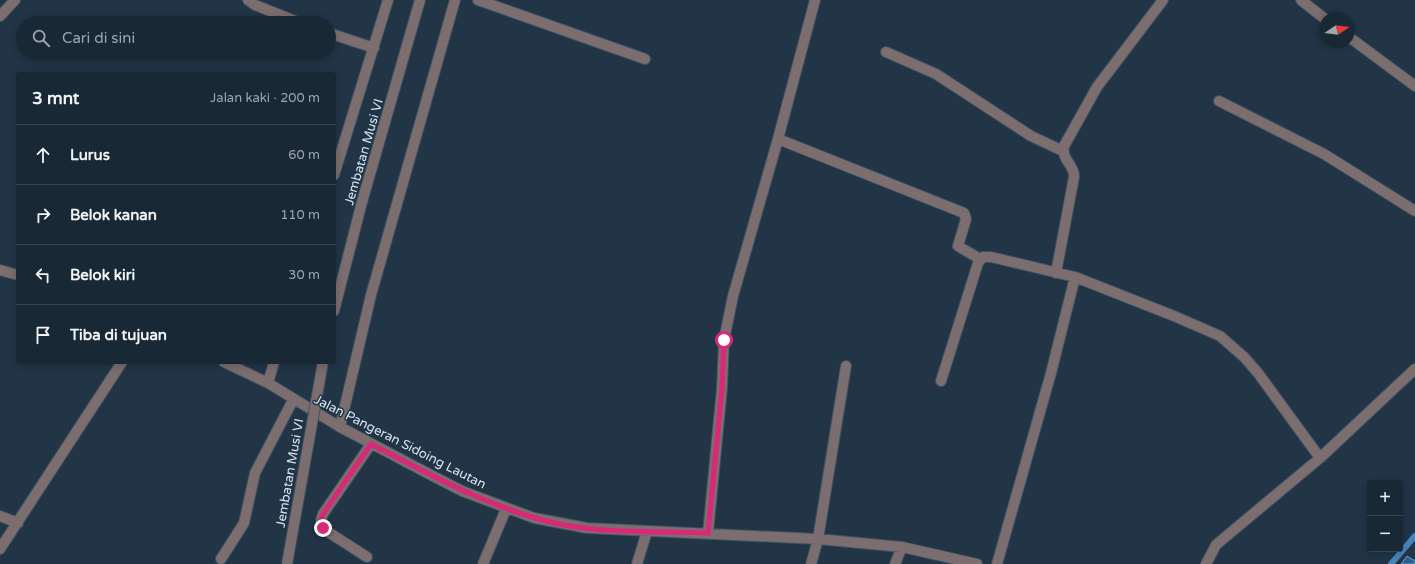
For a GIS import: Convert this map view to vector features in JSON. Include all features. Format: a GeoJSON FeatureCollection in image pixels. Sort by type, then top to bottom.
{"type":"FeatureCollection","features":[{"type":"Feature","properties":{"kind":"street"},"geometry":{"type":"LineString","coordinates":[[0,16],[15,0]]}},
{"type":"Feature","properties":{"kind":"street"},"geometry":{"type":"LineString","coordinates":[[248,0],[255,5],[282,16]]}},
{"type":"Feature","properties":{"kind":"street"},"geometry":{"type":"LineString","coordinates":[[336,168],[388,0]]}},
{"type":"Feature","properties":{"kind":"street","name":"Jembatan Musi VI"},"geometry":{"type":"LineString","coordinates":[[336,303],[362,202],[420,0]]}},
{"type":"Feature","properties":{"kind":"street"},"geometry":{"type":"LineString","coordinates":[[340,427],[370,295],[455,0]]}},
{"type":"Feature","properties":{"kind":"street"},"geometry":{"type":"LineString","coordinates":[[478,0],[645,59]]}},
{"type":"Feature","properties":{"kind":"street"},"geometry":{"type":"LineString","coordinates":[[708,533],[722,388],[724,340],[733,296],[778,140],[815,0]]}},
{"type":"Feature","properties":{"kind":"street"},"geometry":{"type":"LineString","coordinates":[[1056,273],[1074,177],[1073,169],[1064,157],[1064,146],[1097,87],[1163,0]]}},
{"type":"Feature","properties":{"kind":"street"},"geometry":{"type":"LineString","coordinates":[[1301,0],[1319,14]]}},
{"type":"Feature","properties":{"kind":"street"},"geometry":{"type":"LineString","coordinates":[[336,35],[374,48]]}},
{"type":"Feature","properties":{"kind":"street"},"geometry":{"type":"LineString","coordinates":[[1355,41],[1415,86]]}},
{"type":"Feature","properties":{"kind":"street"},"geometry":{"type":"LineString","coordinates":[[886,52],[936,74],[1031,136],[1063,151]]}},
{"type":"Feature","properties":{"kind":"street"},"geometry":{"type":"LineString","coordinates":[[1219,101],[1324,154],[1415,212]]}},
{"type":"Feature","properties":{"kind":"street"},"geometry":{"type":"LineString","coordinates":[[778,140],[964,213],[966,219],[958,246],[980,259]]}},
{"type":"Feature","properties":{"kind":"street"},"geometry":{"type":"LineString","coordinates":[[941,381],[980,259],[986,256],[991,256],[1075,277],[1220,336],[1258,373],[1320,458]]}},
{"type":"Feature","properties":{"kind":"street"},"geometry":{"type":"LineString","coordinates":[[0,270],[16,274]]}},
{"type":"Feature","properties":{"kind":"street"},"geometry":{"type":"LineString","coordinates":[[997,564],[1051,373],[1075,277]]}},
{"type":"Feature","properties":{"kind":"street"},"geometry":{"type":"LineString","coordinates":[[0,549],[121,364]]}},
{"type":"Feature","properties":{"kind":"street","name":"Jalan Pangeran Sidoing Lautan"},"geometry":{"type":"LineString","coordinates":[[228,364],[268,383],[293,400],[340,427],[462,491],[506,509],[534,518],[580,527],[708,533],[774,539],[818,539],[902,547],[977,564]]}},
{"type":"Feature","properties":{"kind":"street"},"geometry":{"type":"LineString","coordinates":[[268,383],[273,364]]}},
{"type":"Feature","properties":{"kind":"street","name":"Jembatan Musi VI"},"geometry":{"type":"LineString","coordinates":[[287,564],[323,364]]}},
{"type":"Feature","properties":{"kind":"street"},"geometry":{"type":"LineString","coordinates":[[811,564],[818,539],[846,366]]}},
{"type":"Feature","properties":{"kind":"street"},"geometry":{"type":"LineString","coordinates":[[1206,564],[1216,545],[1222,539],[1320,458],[1415,369]]}},
{"type":"Feature","properties":{"kind":"street"},"geometry":{"type":"LineString","coordinates":[[221,559],[244,523],[256,473],[293,400]]}},
{"type":"Feature","properties":{"kind":"street"},"geometry":{"type":"LineString","coordinates":[[367,557],[325,530],[321,520],[323,514],[371,444]]}},
{"type":"Feature","properties":{"kind":"street"},"geometry":{"type":"LineString","coordinates":[[483,564],[506,509]]}},
{"type":"Feature","properties":{"kind":"street"},"geometry":{"type":"LineString","coordinates":[[0,516],[18,523]]}},
{"type":"Feature","properties":{"kind":"street"},"geometry":{"type":"LineString","coordinates":[[637,564],[647,531]]}},
{"type":"Feature","properties":{"kind":"street"},"geometry":{"type":"LineString","coordinates":[[895,564],[902,547]]}},
{"type":"Feature","properties":{"kind":"building"},"geometry":{"type":"Polygon","coordinates":[[[1407,556],[1415,561],[1415,564],[1401,564],[1407,556]]]}},
{"type":"Feature","properties":{"kind":"waterway"},"geometry":{"type":"LineString","coordinates":[[1391,564],[1415,536]]}},
{"type":"Feature","properties":{"kind":"route"},"geometry":{"type":"LineString","coordinates":[[323,528],[321,520],[323,514],[371,444],[462,491],[506,509],[534,518],[587,528],[708,533],[722,388],[724,340]]}}]}
